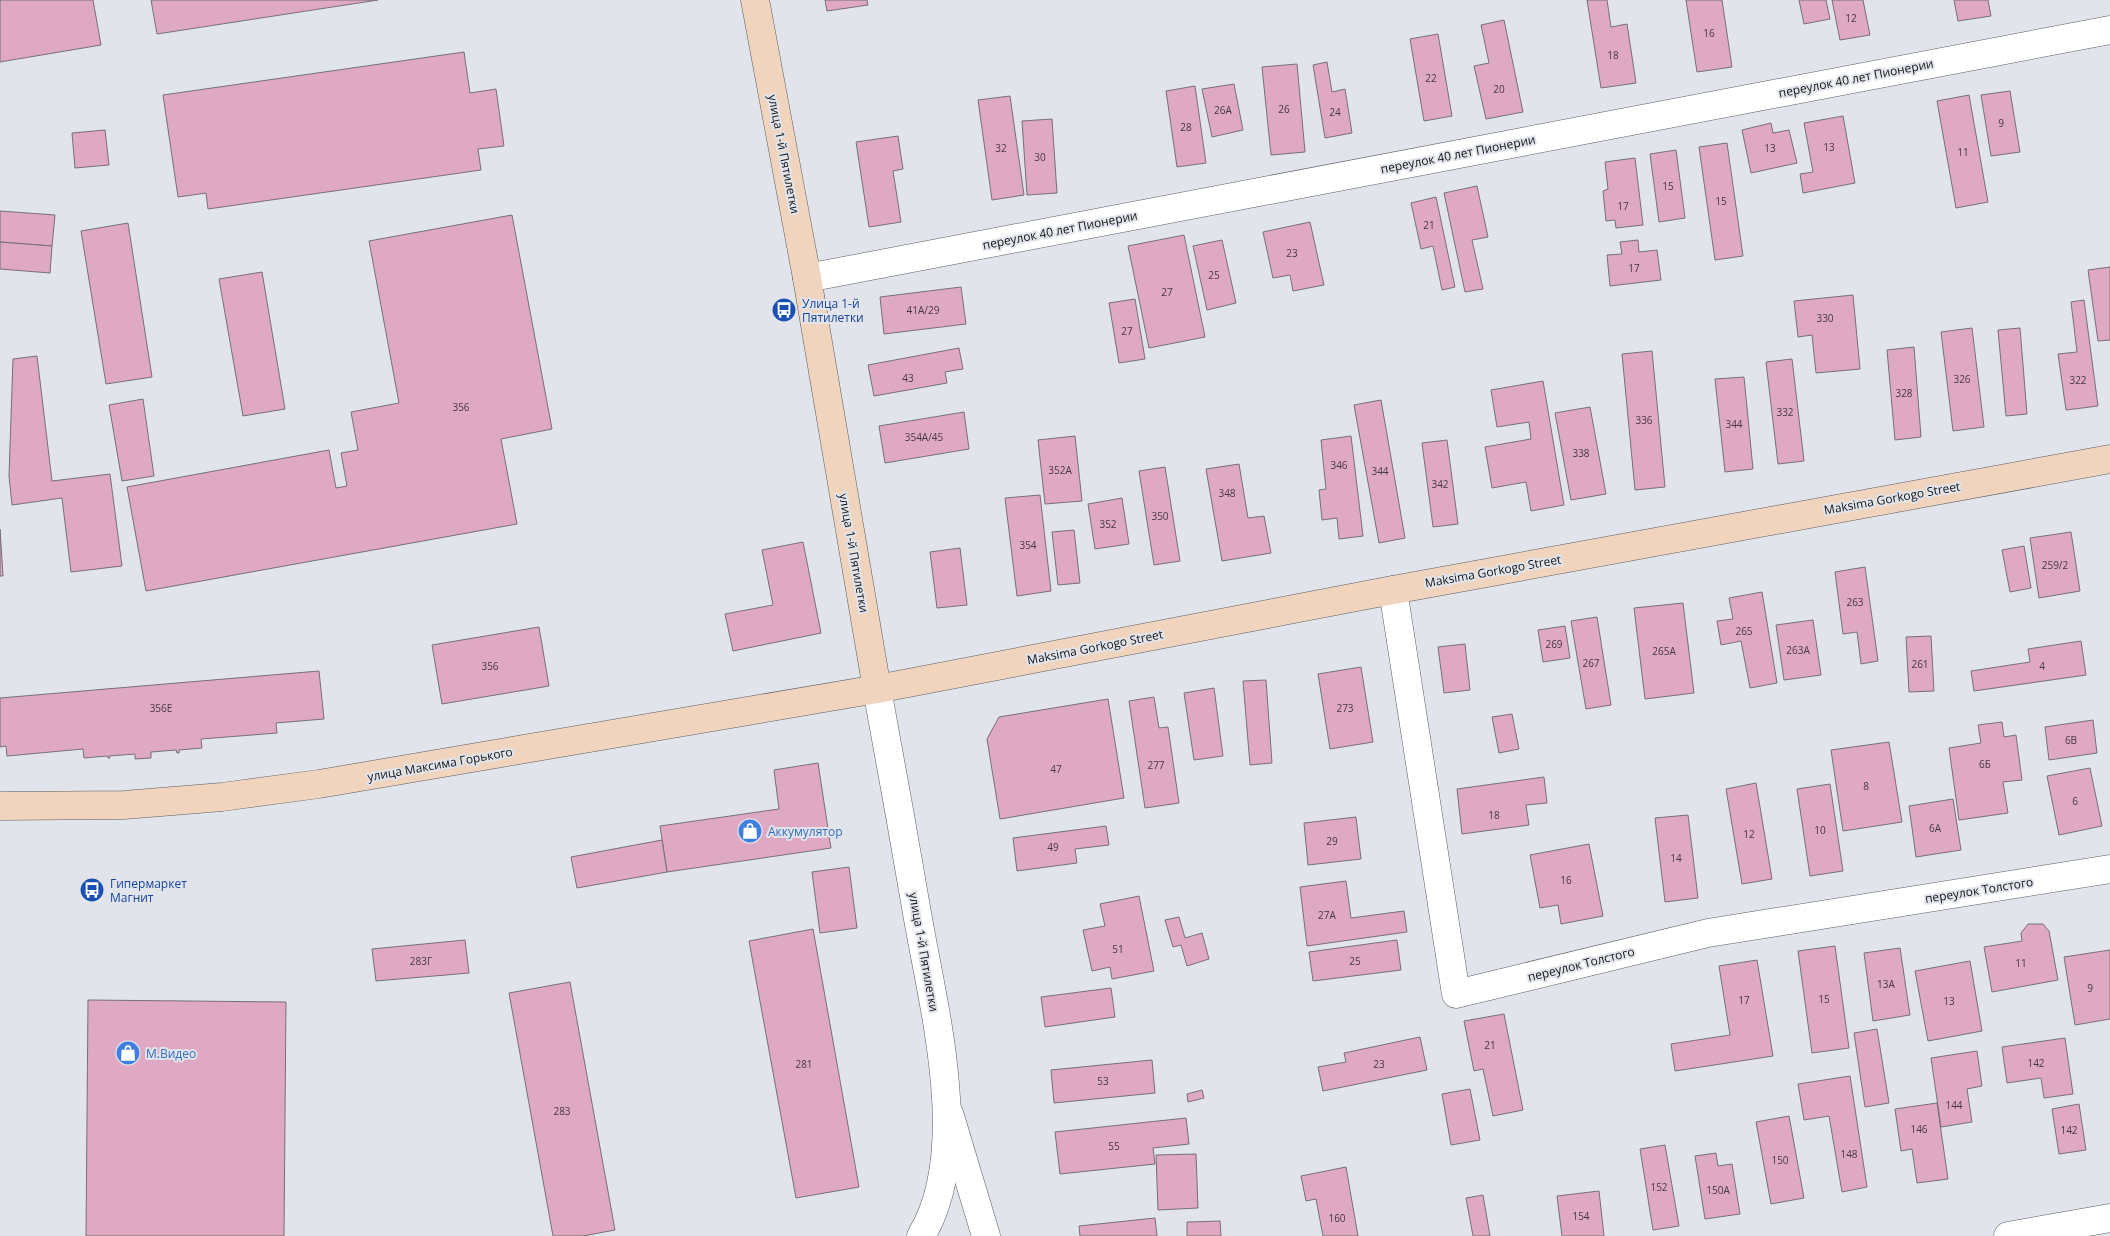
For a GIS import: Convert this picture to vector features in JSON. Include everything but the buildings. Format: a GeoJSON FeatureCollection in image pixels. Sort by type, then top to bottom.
{"type":"FeatureCollection","features":[{"type":"Feature","properties":{"kind":"main road","name":"улица 1-й Пятилетки"},"geometry":{"type":"LineString","coordinates":[[755,0],[807,278],[877,689]]}},
{"type":"Feature","properties":{"kind":"main road","name":"Maksima Gorkogo Street"},"geometry":{"type":"LineString","coordinates":[[877,689],[1393,590],[2110,458]]}},
{"type":"Feature","properties":{"kind":"main road","name":"улица Максима Горького"},"geometry":{"type":"LineString","coordinates":[[0,806],[124,805],[222,797],[319,784],[877,689]]}},
{"type":"Feature","properties":{"kind":"street","name":"переулок 40 лет Пионерии"},"geometry":{"type":"LineString","coordinates":[[807,278],[2110,30]]}},
{"type":"Feature","properties":{"kind":"street","name":"переулок Толстого"},"geometry":{"type":"LineString","coordinates":[[1393,590],[1456,994],[1708,933],[2110,869]]}},
{"type":"Feature","properties":{"kind":"street","name":"улица 1-й Пятилетки"},"geometry":{"type":"LineString","coordinates":[[877,689],[939,1038],[947,1108],[946,1153],[939,1196],[921,1236]]}},
{"type":"Feature","properties":{"kind":"street","name":"улица 1-й Пятилетки"},"geometry":{"type":"LineString","coordinates":[[947,1108],[986,1236]]}},
{"type":"Feature","properties":{"kind":"street"},"geometry":{"type":"LineString","coordinates":[[2008,1236],[2110,1218]]}},
{"type":"Feature","properties":{"kind":"place","name":"Улица 1-й Пятилетки"},"geometry":{"type":"Point","coordinates":[784,310]}},
{"type":"Feature","properties":{"kind":"place","name":"Аккумулятор"},"geometry":{"type":"Point","coordinates":[750,831]}},
{"type":"Feature","properties":{"kind":"place","name":"Гипермаркет Магнит"},"geometry":{"type":"Point","coordinates":[92,890]}},
{"type":"Feature","properties":{"kind":"place","name":"М.Видео"},"geometry":{"type":"Point","coordinates":[128,1053]}}]}
